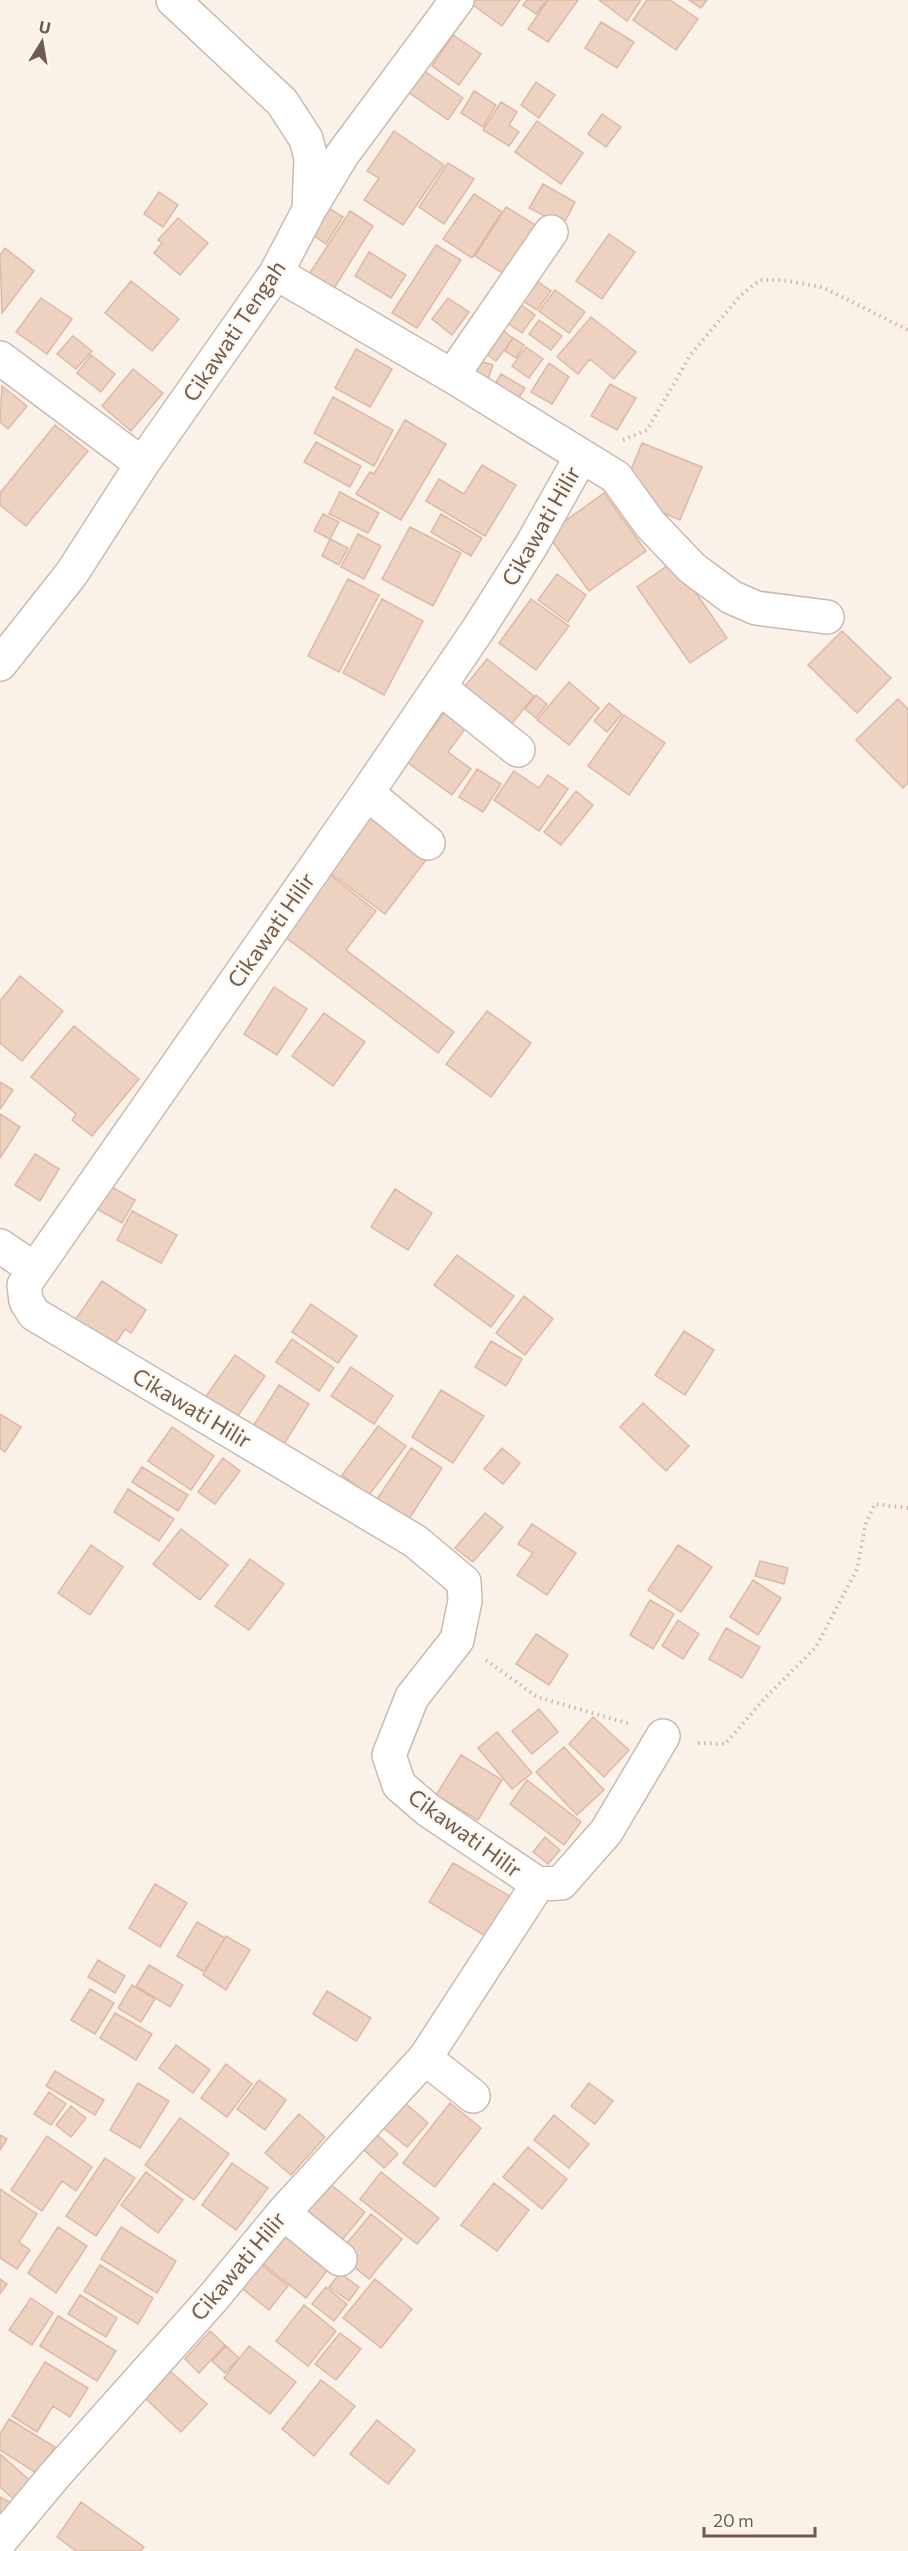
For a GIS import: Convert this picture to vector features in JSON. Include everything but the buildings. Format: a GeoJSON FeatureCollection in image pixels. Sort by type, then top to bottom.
{"type":"FeatureCollection","features":[{"type":"Feature","properties":{"kind":"street","name":"Cikawati Tengah"},"geometry":{"type":"LineString","coordinates":[[0,664],[72,573],[142,464],[276,273],[309,210],[311,158],[306,139],[282,102],[173,0]]}},
{"type":"Feature","properties":{"kind":"street"},"geometry":{"type":"LineString","coordinates":[[309,210],[342,155],[457,0]]}},
{"type":"Feature","properties":{"kind":"street"},"geometry":{"type":"LineString","coordinates":[[452,376],[551,232]]}},
{"type":"Feature","properties":{"kind":"street","name":"Cikawati Hilir"},"geometry":{"type":"LineString","coordinates":[[0,2541],[55,2475],[213,2298],[283,2213],[425,2058],[537,1884],[428,1810],[399,1785],[388,1755],[412,1697],[457,1640],[465,1601],[464,1582],[415,1540],[34,1314],[26,1301],[24,1285],[34,1269],[439,687],[531,546],[581,457],[452,376],[276,273]]}},
{"type":"Feature","properties":{"kind":"street"},"geometry":{"type":"LineString","coordinates":[[0,358],[142,464]]}},
{"type":"Feature","properties":{"kind":"street"},"geometry":{"type":"LineString","coordinates":[[581,457],[616,477],[650,524],[692,568],[731,597],[756,608],[827,617]]}},
{"type":"Feature","properties":{"kind":"street"},"geometry":{"type":"LineString","coordinates":[[439,687],[518,750]]}},
{"type":"Feature","properties":{"kind":"street"},"geometry":{"type":"LineString","coordinates":[[367,793],[428,843]]}},
{"type":"Feature","properties":{"kind":"street"},"geometry":{"type":"LineString","coordinates":[[0,1246],[34,1269]]}},
{"type":"Feature","properties":{"kind":"street"},"geometry":{"type":"LineString","coordinates":[[537,1884],[561,1883],[606,1832],[663,1736]]}},
{"type":"Feature","properties":{"kind":"street"},"geometry":{"type":"LineString","coordinates":[[425,2058],[473,2096]]}},
{"type":"Feature","properties":{"kind":"street"},"geometry":{"type":"LineString","coordinates":[[283,2213],[340,2259]]}},
{"type":"Feature","properties":{"kind":"path"},"geometry":{"type":"LineString","coordinates":[[581,457],[647,430],[691,354],[741,295],[760,280],[782,280],[822,287],[908,330]]}},
{"type":"Feature","properties":{"kind":"path"},"geometry":{"type":"LineString","coordinates":[[457,1640],[537,1697],[616,1719],[663,1736],[692,1743],[725,1744],[765,1698],[816,1647],[857,1569],[866,1522],[875,1504],[908,1508]]}}]}
